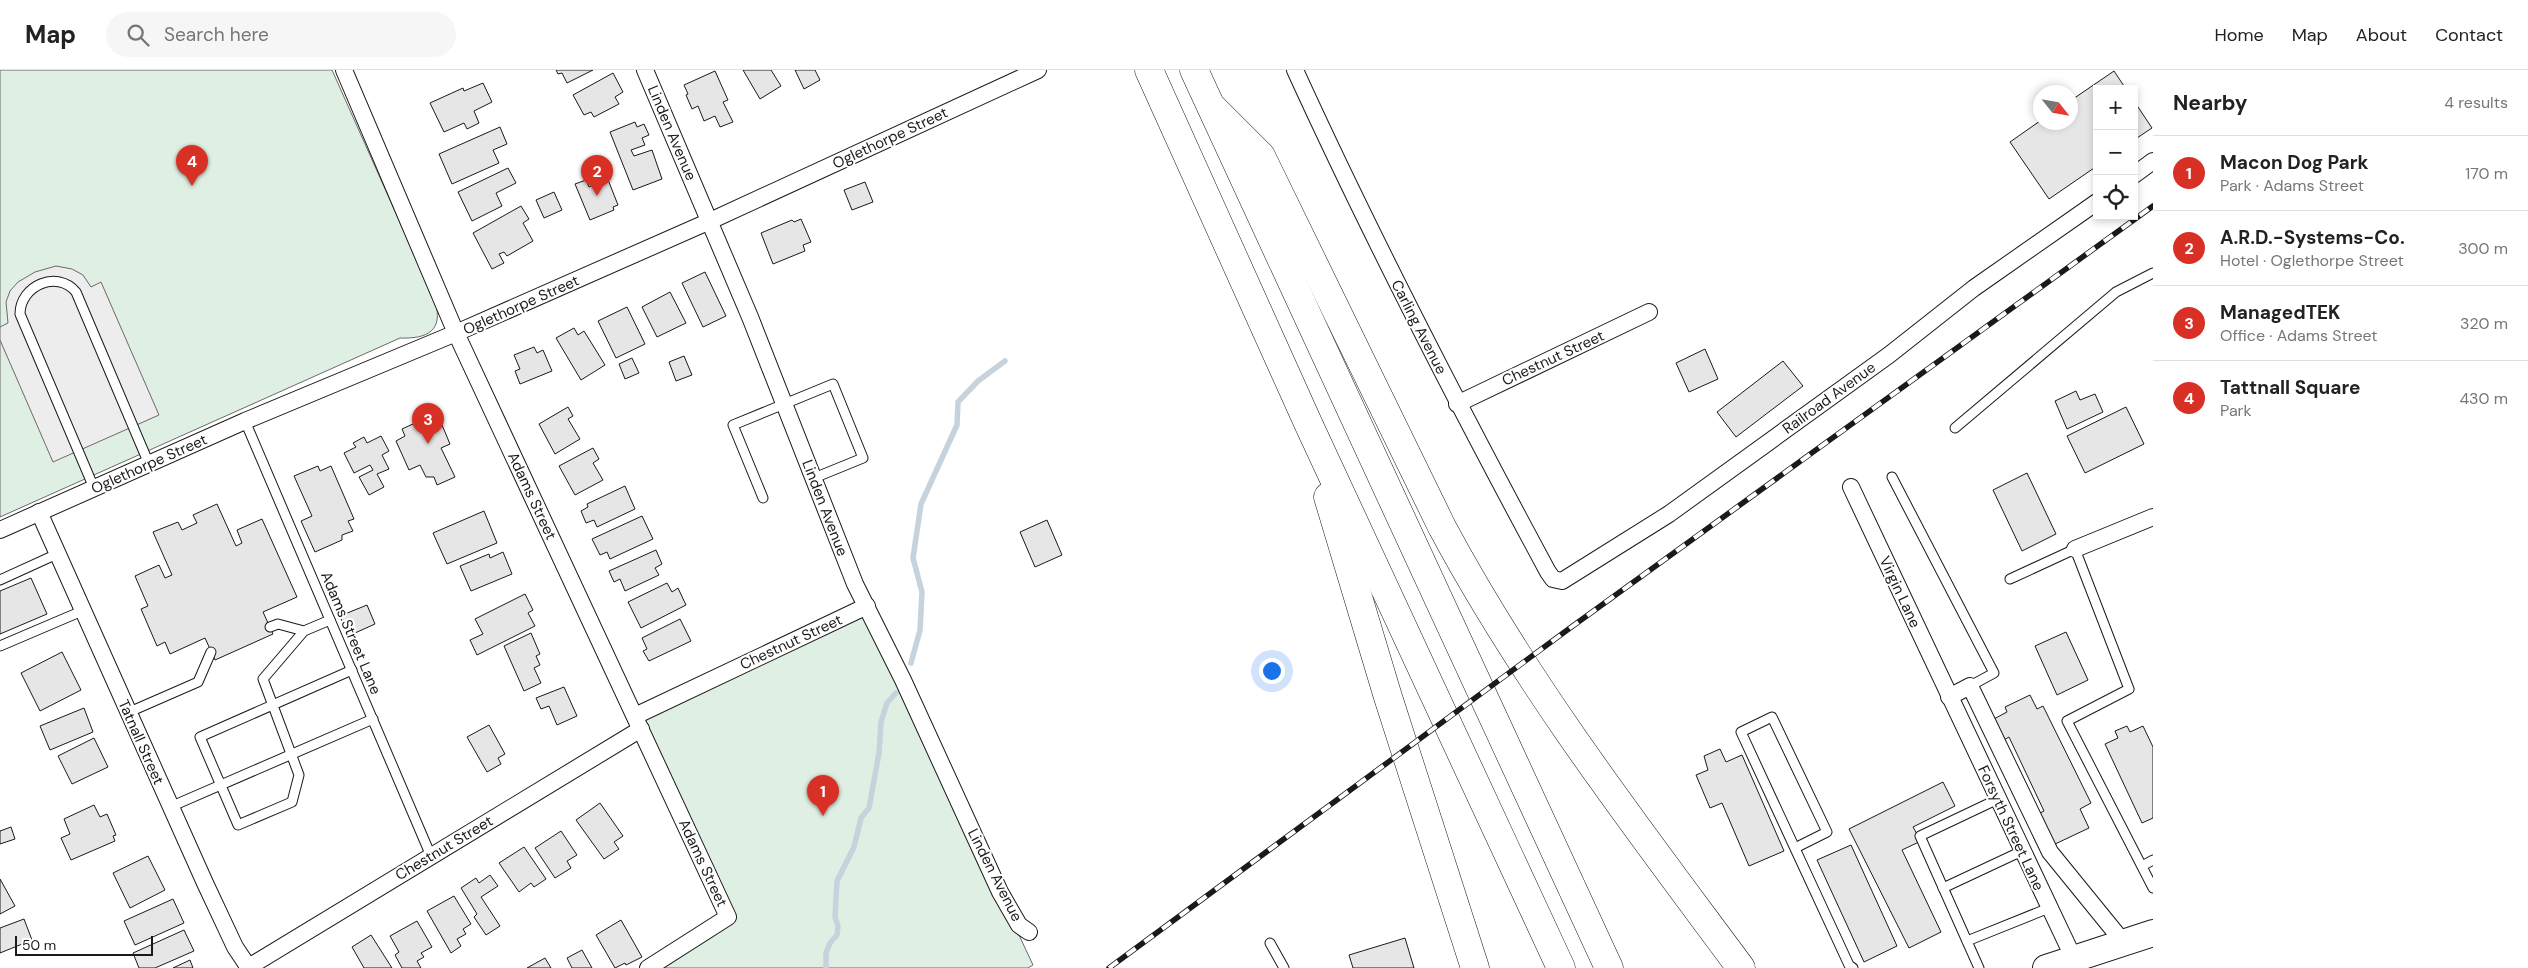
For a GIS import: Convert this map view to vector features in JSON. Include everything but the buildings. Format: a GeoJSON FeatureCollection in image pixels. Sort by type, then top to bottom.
{"type":"FeatureCollection","features":[{"type":"Feature","properties":{"kind":"highway"},"geometry":{"type":"LineString","coordinates":[[1194,70],[1610,968]]}},
{"type":"Feature","properties":{"kind":"highway"},"geometry":{"type":"LineString","coordinates":[[1151,74],[1308,423],[1561,968]]}},
{"type":"Feature","properties":{"kind":"highway"},"geometry":{"type":"LineString","coordinates":[[1211,106],[1261,156],[1442,527],[1468,575],[1515,652],[1593,767],[1741,968]]}},
{"type":"Feature","properties":{"kind":"highway"},"geometry":{"type":"LineString","coordinates":[[1308,423],[1346,560],[1461,930],[1475,968]]}},
{"type":"Feature","properties":{"kind":"highway"},"geometry":{"type":"LineString","coordinates":[[1461,930],[1470,968]]}},
{"type":"Feature","properties":{"kind":"main road"},"geometry":{"type":"LineString","coordinates":[[2046,968],[2153,933]]}},
{"type":"Feature","properties":{"kind":"street","name":"Adams Street"},"geometry":{"type":"LineString","coordinates":[[344,70],[456,333],[728,917],[648,968]]}},
{"type":"Feature","properties":{"kind":"street","name":"Linden Avenue"},"geometry":{"type":"LineString","coordinates":[[645,70],[710,221],[785,404],[855,584],[903,680],[1000,892],[1018,925],[1029,932]]}},
{"type":"Feature","properties":{"kind":"street","name":"Oglethorpe Street"},"geometry":{"type":"LineString","coordinates":[[0,530],[245,421],[456,333],[710,221],[1038,70]]}},
{"type":"Feature","properties":{"kind":"street","name":"Carling Avenue"},"geometry":{"type":"LineString","coordinates":[[1295,70],[1376,243],[1457,404],[1553,579]]}},
{"type":"Feature","properties":{"kind":"street"},"geometry":{"type":"LineString","coordinates":[[2138,172],[2153,161]]}},
{"type":"Feature","properties":{"kind":"street","name":"Railroad Avenue"},"geometry":{"type":"LineString","coordinates":[[1553,579],[1562,581],[1669,514],[1888,355],[1974,288],[2093,205]]}},
{"type":"Feature","properties":{"kind":"street","name":"Chestnut Street"},"geometry":{"type":"LineString","coordinates":[[1457,404],[1648,312]]}},
{"type":"Feature","properties":{"kind":"street","name":"Virgin Lane"},"geometry":{"type":"LineString","coordinates":[[1851,487],[1949,697]]}},
{"type":"Feature","properties":{"kind":"street","name":"Tatnall Street"},"geometry":{"type":"LineString","coordinates":[[39,512],[170,807],[236,947],[248,968]]}},
{"type":"Feature","properties":{"kind":"street"},"geometry":{"type":"LineString","coordinates":[[2075,549],[2153,517]]}},
{"type":"Feature","properties":{"kind":"street","name":"Chestnut Street"},"geometry":{"type":"LineString","coordinates":[[248,968],[431,856],[638,722],[867,606]]}},
{"type":"Feature","properties":{"kind":"street"},"geometry":{"type":"LineString","coordinates":[[1949,697],[1970,686],[2050,852],[2124,942]]}},
{"type":"Feature","properties":{"kind":"street","name":"Forsyth Street Lane"},"geometry":{"type":"LineString","coordinates":[[1949,697],[2074,959]]}},
{"type":"Feature","properties":{"kind":"lane"},"geometry":{"type":"LineString","coordinates":[[1955,428],[2116,292],[2153,273]]}},
{"type":"Feature","properties":{"kind":"lane"},"geometry":{"type":"LineString","coordinates":[[94,488],[20,314],[20,304],[25,293],[41,285],[57,280],[70,285],[76,292],[148,464]]}},
{"type":"Feature","properties":{"kind":"lane"},"geometry":{"type":"LineString","coordinates":[[763,498],[733,425],[833,384],[863,458],[814,478]]}},
{"type":"Feature","properties":{"kind":"lane","name":"Adams Street Lane"},"geometry":{"type":"LineString","coordinates":[[245,421],[431,856]]}},
{"type":"Feature","properties":{"kind":"lane"},"geometry":{"type":"LineString","coordinates":[[1892,477],[1994,673],[1970,686]]}},
{"type":"Feature","properties":{"kind":"lane"},"geometry":{"type":"LineString","coordinates":[[2010,579],[2075,549],[2128,689],[2067,722],[2153,888]]}},
{"type":"Feature","properties":{"kind":"lane"},"geometry":{"type":"LineString","coordinates":[[0,580],[57,554]]}},
{"type":"Feature","properties":{"kind":"lane"},"geometry":{"type":"LineString","coordinates":[[0,646],[82,611]]}},
{"type":"Feature","properties":{"kind":"lane"},"geometry":{"type":"LineString","coordinates":[[330,620],[304,631],[264,679],[271,705],[299,775],[292,802],[238,825],[200,737],[271,705],[352,670]]}},
{"type":"Feature","properties":{"kind":"lane"},"geometry":{"type":"LineString","coordinates":[[270,627],[278,624],[304,631]]}},
{"type":"Feature","properties":{"kind":"lane"},"geometry":{"type":"LineString","coordinates":[[128,713],[198,682],[211,652]]}},
{"type":"Feature","properties":{"kind":"lane"},"geometry":{"type":"LineString","coordinates":[[1795,848],[1827,832],[1772,717],[1742,732],[1795,848],[1852,968]]}},
{"type":"Feature","properties":{"kind":"lane"},"geometry":{"type":"LineString","coordinates":[[170,807],[373,719]]}},
{"type":"Feature","properties":{"kind":"lane"},"geometry":{"type":"LineString","coordinates":[[1978,968],[1920,836],[1998,799]]}},
{"type":"Feature","properties":{"kind":"lane"},"geometry":{"type":"LineString","coordinates":[[1944,888],[2022,851]]}},
{"type":"Feature","properties":{"kind":"lane"},"geometry":{"type":"LineString","coordinates":[[2142,866],[2153,860]]}},
{"type":"Feature","properties":{"kind":"lane"},"geometry":{"type":"LineString","coordinates":[[1967,941],[2049,908]]}},
{"type":"Feature","properties":{"kind":"lane"},"geometry":{"type":"LineString","coordinates":[[1270,943],[1284,968]]}},
{"type":"Feature","properties":{"kind":"green space"},"geometry":{"type":"Polygon","coordinates":[[[0,70],[332,70],[435,301],[437,320],[435,326],[425,335],[400,338],[0,517],[0,70]]]}},
{"type":"Feature","properties":{"kind":"green space"},"geometry":{"type":"Polygon","coordinates":[[[866,608],[1033,965],[1028,968],[652,968],[730,916],[634,716],[866,608]]]}},
{"type":"Feature","properties":{"kind":"shaded area"},"geometry":{"type":"Polygon","coordinates":[[[56,266],[72,269],[83,275],[91,287],[101,282],[159,415],[53,462],[0,340],[0,327],[8,323],[6,302],[10,291],[18,282],[35,272],[56,266]]]}},
{"type":"Feature","properties":{"kind":"waterway"},"geometry":{"type":"LineString","coordinates":[[911,663],[920,630],[922,592],[913,558],[921,504],[957,425],[958,402],[978,381],[1005,361]]}},
{"type":"Feature","properties":{"kind":"waterway"},"geometry":{"type":"LineString","coordinates":[[826,968],[826,953],[830,943],[837,935],[838,926],[835,917],[837,881],[854,847],[861,818],[869,808],[879,753],[881,722],[887,703],[896,693]]}},
{"type":"Feature","properties":{"kind":"railway"},"geometry":{"type":"LineString","coordinates":[[1109,968],[1570,628],[2153,206]]}},
{"type":"Feature","properties":{"kind":"place","name":"Tattnall Square"},"geometry":{"type":"Point","coordinates":[192,186]}},
{"type":"Feature","properties":{"kind":"place","name":"A.R.D.-Systems-Co."},"geometry":{"type":"Point","coordinates":[597,196]}},
{"type":"Feature","properties":{"kind":"place","name":"ManagedTEK"},"geometry":{"type":"Point","coordinates":[428,444]}},
{"type":"Feature","properties":{"kind":"place","name":"Macon Dog Park"},"geometry":{"type":"Point","coordinates":[823,816]}}]}
